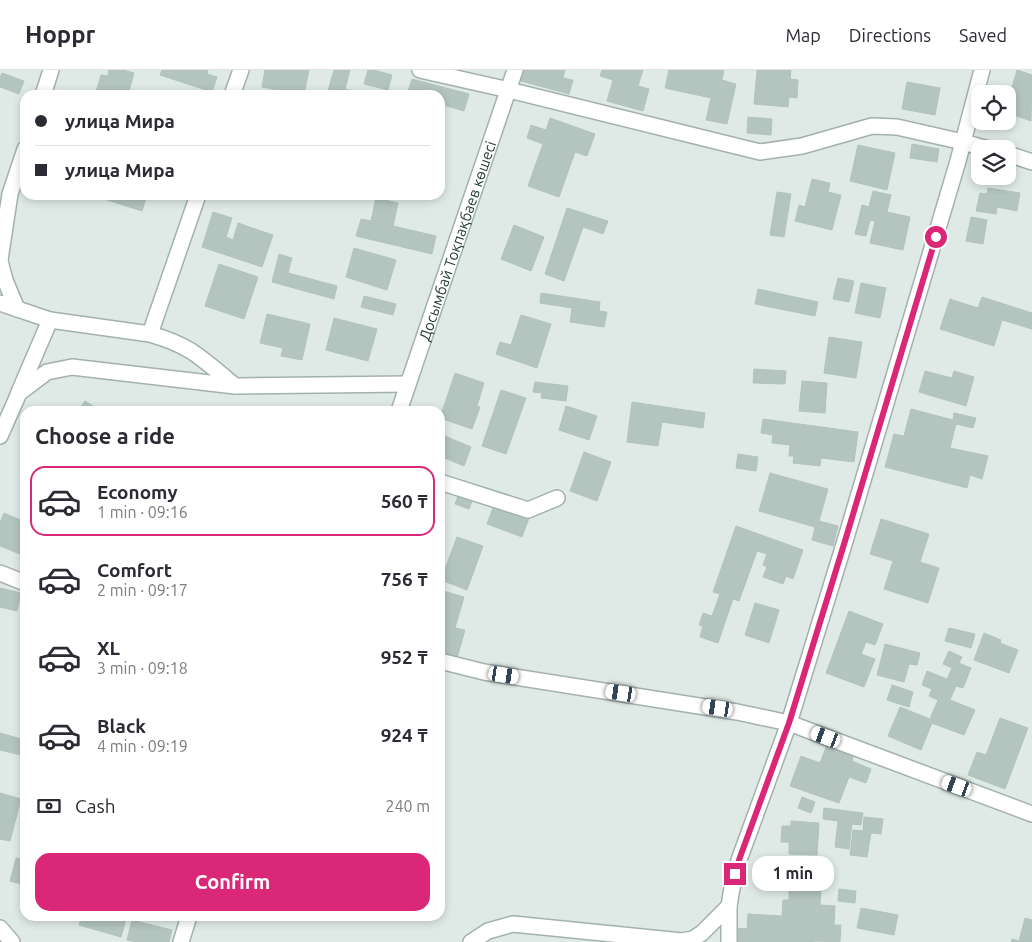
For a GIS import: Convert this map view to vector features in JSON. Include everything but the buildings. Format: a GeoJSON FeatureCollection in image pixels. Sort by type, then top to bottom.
{"type":"FeatureCollection","features":[{"type":"Feature","properties":{"kind":"street"},"geometry":{"type":"LineString","coordinates":[[44,90],[51,70]]}},
{"type":"Feature","properties":{"kind":"street"},"geometry":{"type":"LineString","coordinates":[[234,90],[241,70]]}},
{"type":"Feature","properties":{"kind":"street"},"geometry":{"type":"LineString","coordinates":[[420,70],[760,152],[802,146],[872,126],[897,127],[971,144]]}},
{"type":"Feature","properties":{"kind":"street","name":"Досымбай Тоқпақбаев көшесі"},"geometry":{"type":"LineString","coordinates":[[401,406],[515,70]]}},
{"type":"Feature","properties":{"kind":"street"},"geometry":{"type":"LineString","coordinates":[[729,942],[729,906],[739,860],[789,723],[845,541],[963,142],[982,70]]}},
{"type":"Feature","properties":{"kind":"street"},"geometry":{"type":"LineString","coordinates":[[1016,157],[1032,162]]}},
{"type":"Feature","properties":{"kind":"street"},"geometry":{"type":"LineString","coordinates":[[17,309],[5,280],[0,260],[10,194],[20,163]]}},
{"type":"Feature","properties":{"kind":"street"},"geometry":{"type":"LineString","coordinates":[[150,334],[196,200]]}},
{"type":"Feature","properties":{"kind":"street"},"geometry":{"type":"LineString","coordinates":[[0,303],[50,320],[150,334],[171,341],[191,351],[235,386]]}},
{"type":"Feature","properties":{"kind":"street"},"geometry":{"type":"LineString","coordinates":[[0,436],[50,320]]}},
{"type":"Feature","properties":{"kind":"street"},"geometry":{"type":"LineString","coordinates":[[19,393],[47,372],[72,367],[235,386],[408,384]]}},
{"type":"Feature","properties":{"kind":"street"},"geometry":{"type":"LineString","coordinates":[[445,484],[528,510],[557,498]]}},
{"type":"Feature","properties":{"kind":"street"},"geometry":{"type":"LineString","coordinates":[[0,573],[20,581]]}},
{"type":"Feature","properties":{"kind":"street"},"geometry":{"type":"LineString","coordinates":[[445,661],[484,672],[738,712],[789,723],[1032,814]]}},
{"type":"Feature","properties":{"kind":"street"},"geometry":{"type":"LineString","coordinates":[[471,942],[488,931],[513,924],[682,941],[703,938],[729,906]]}},
{"type":"Feature","properties":{"kind":"street"},"geometry":{"type":"LineString","coordinates":[[181,942],[187,921]]}},
{"type":"Feature","properties":{"kind":"street"},"geometry":{"type":"LineString","coordinates":[[0,928],[12,942]]}},
{"type":"Feature","properties":{"kind":"route"},"geometry":{"type":"LineString","coordinates":[[735,874],[789,723],[936,237]]}}]}
